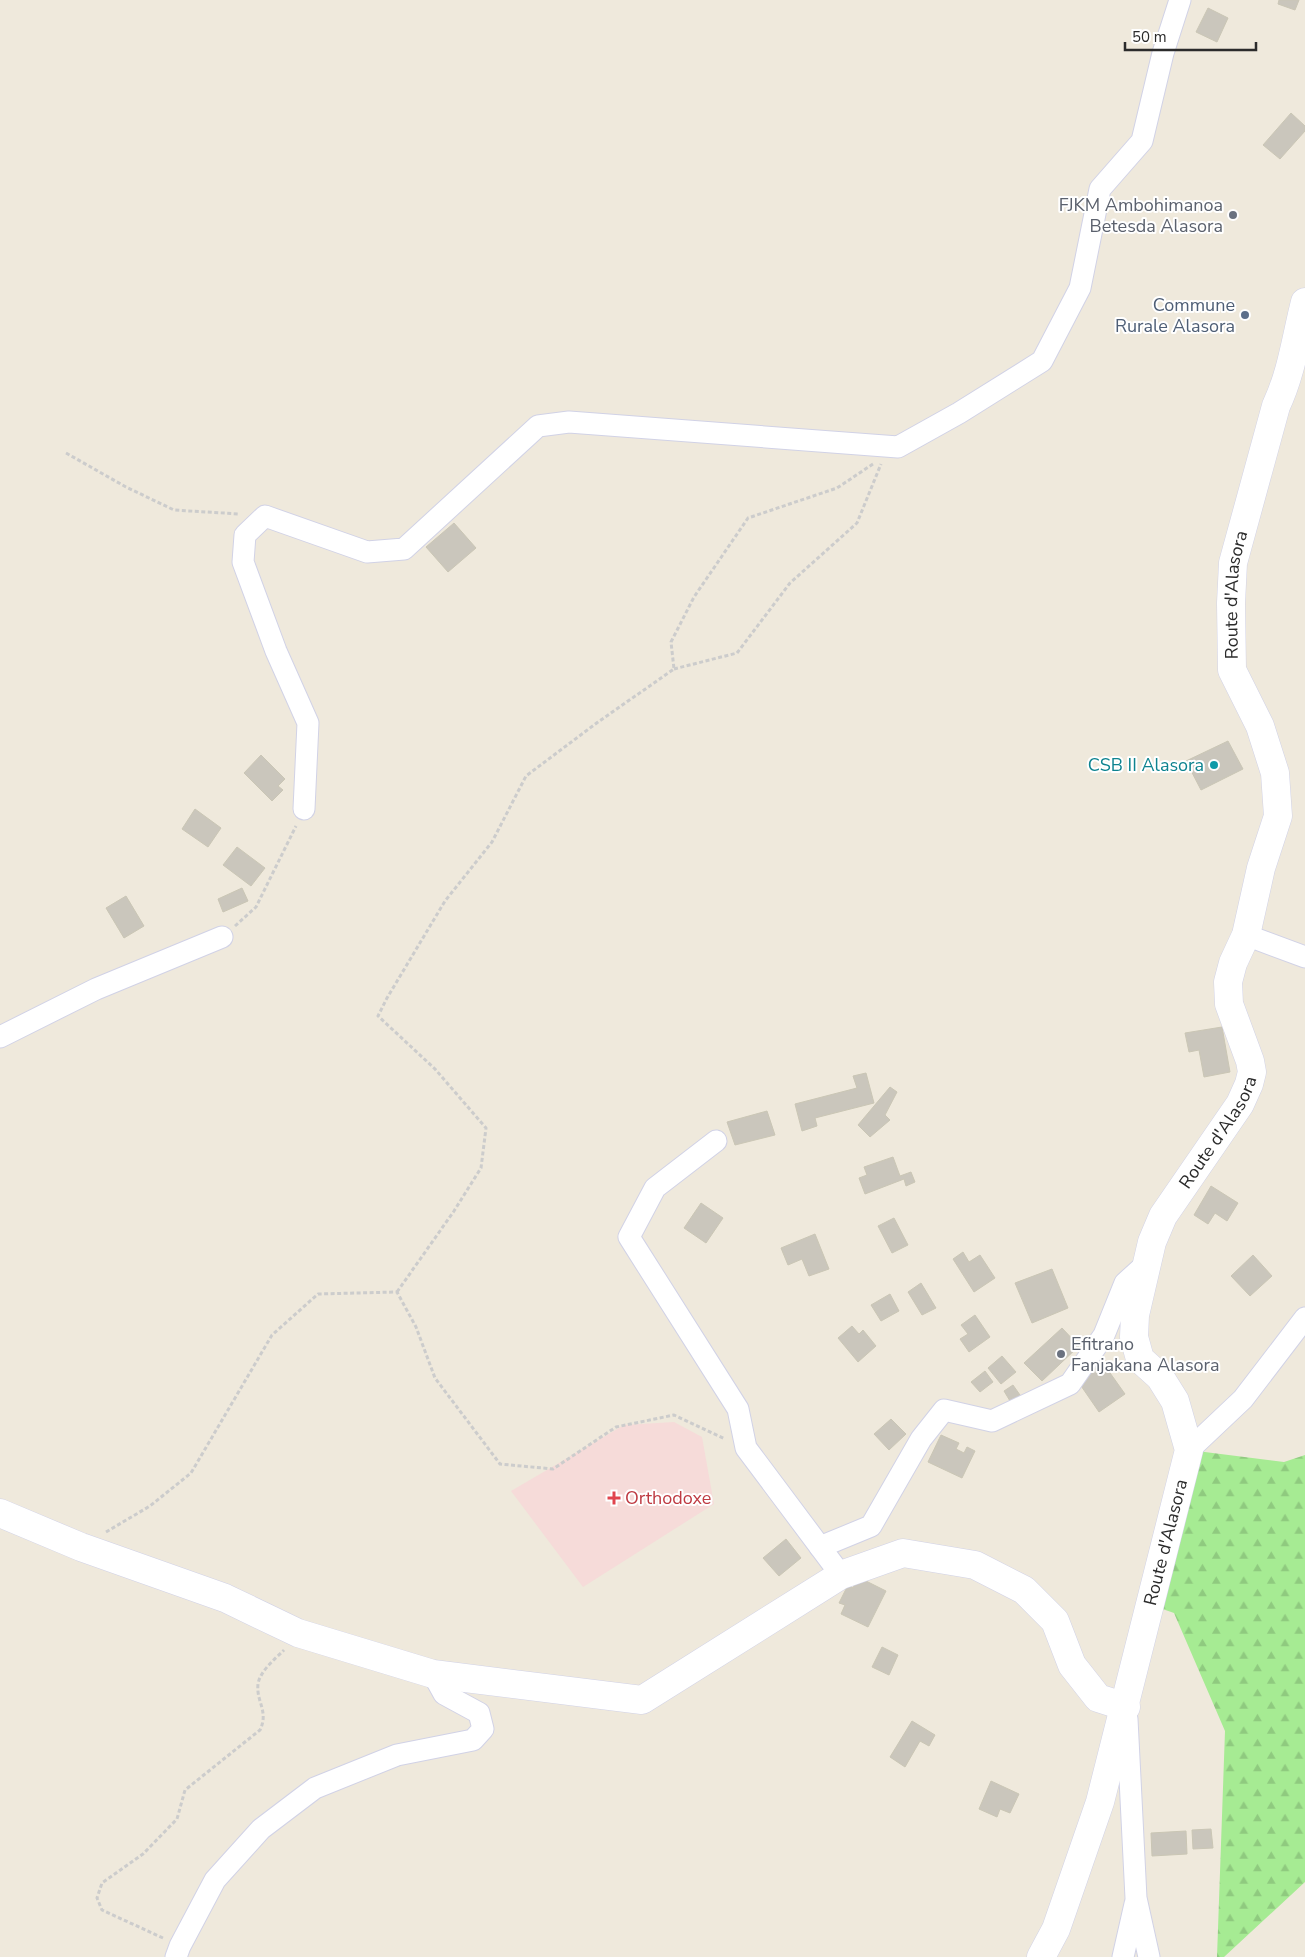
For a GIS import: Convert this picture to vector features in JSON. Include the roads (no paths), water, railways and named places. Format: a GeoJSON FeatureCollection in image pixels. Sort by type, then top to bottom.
{"type":"FeatureCollection","features":[{"type":"Feature","properties":{"kind":"street"},"geometry":{"type":"LineString","coordinates":[[304,810],[308,723],[276,650],[242,562],[245,535],[265,516],[367,552],[404,549],[538,426],[569,422],[898,447],[959,414],[1042,361],[1080,288],[1100,189],[1142,141],[1163,53],[1180,0]]}},
{"type":"Feature","properties":{"kind":"street","name":"Route d'Alasora"},"geometry":{"type":"LineString","coordinates":[[1041,1957],[1056,1929],[1100,1802],[1126,1707],[1189,1450],[1175,1401],[1160,1377],[1140,1359],[1134,1337],[1135,1315],[1146,1264],[1152,1242],[1163,1216],[1240,1104],[1250,1084],[1252,1072],[1250,1061],[1229,1004],[1228,982],[1233,963],[1246,935],[1261,868],[1278,816],[1275,773],[1260,726],[1232,670],[1231,603],[1233,563],[1276,406],[1301,346],[1305,302]]}},
{"type":"Feature","properties":{"kind":"street"},"geometry":{"type":"LineString","coordinates":[[1246,935],[1305,957]]}},
{"type":"Feature","properties":{"kind":"street"},"geometry":{"type":"LineString","coordinates":[[0,1037],[96,989],[222,937]]}},
{"type":"Feature","properties":{"kind":"street"},"geometry":{"type":"LineString","coordinates":[[716,1141],[655,1188],[629,1237],[738,1409],[746,1448],[841,1575]]}},
{"type":"Feature","properties":{"kind":"street"},"geometry":{"type":"LineString","coordinates":[[820,1547],[871,1526],[921,1439],[944,1410],[992,1420],[1070,1384],[1104,1335],[1125,1283],[1146,1264]]}},
{"type":"Feature","properties":{"kind":"street"},"geometry":{"type":"LineString","coordinates":[[1189,1450],[1243,1398],[1305,1318]]}},
{"type":"Feature","properties":{"kind":"street"},"geometry":{"type":"LineString","coordinates":[[0,1513],[81,1547],[225,1598],[298,1633],[433,1674],[642,1700],[841,1575],[903,1553],[975,1565],[1024,1590],[1055,1621],[1072,1665],[1098,1698],[1126,1707],[1136,1898],[1149,1957]]}},
{"type":"Feature","properties":{"kind":"street"},"geometry":{"type":"LineString","coordinates":[[178,1951],[215,1880],[261,1829],[315,1788],[397,1756],[473,1740],[483,1729],[479,1713],[444,1694],[433,1674]]}},
{"type":"Feature","properties":{"kind":"street"},"geometry":{"type":"LineString","coordinates":[[1123,1957],[1136,1898]]}},
{"type":"Feature","properties":{"kind":"place","name":"FJKM Ambohimanoa Betesda Alasora"},"geometry":{"type":"Point","coordinates":[1233,215]}},
{"type":"Feature","properties":{"kind":"place","name":"Commune Rurale Alasora"},"geometry":{"type":"Point","coordinates":[1245,315]}},
{"type":"Feature","properties":{"kind":"place","name":"CSB II Alasora"},"geometry":{"type":"Point","coordinates":[1214,765]}},
{"type":"Feature","properties":{"kind":"place","name":"Efitrano Fanjakana Alasora"},"geometry":{"type":"Point","coordinates":[1061,1354]}},
{"type":"Feature","properties":{"kind":"place","name":"Orthodoxe"},"geometry":{"type":"Point","coordinates":[614,1498]}}]}
